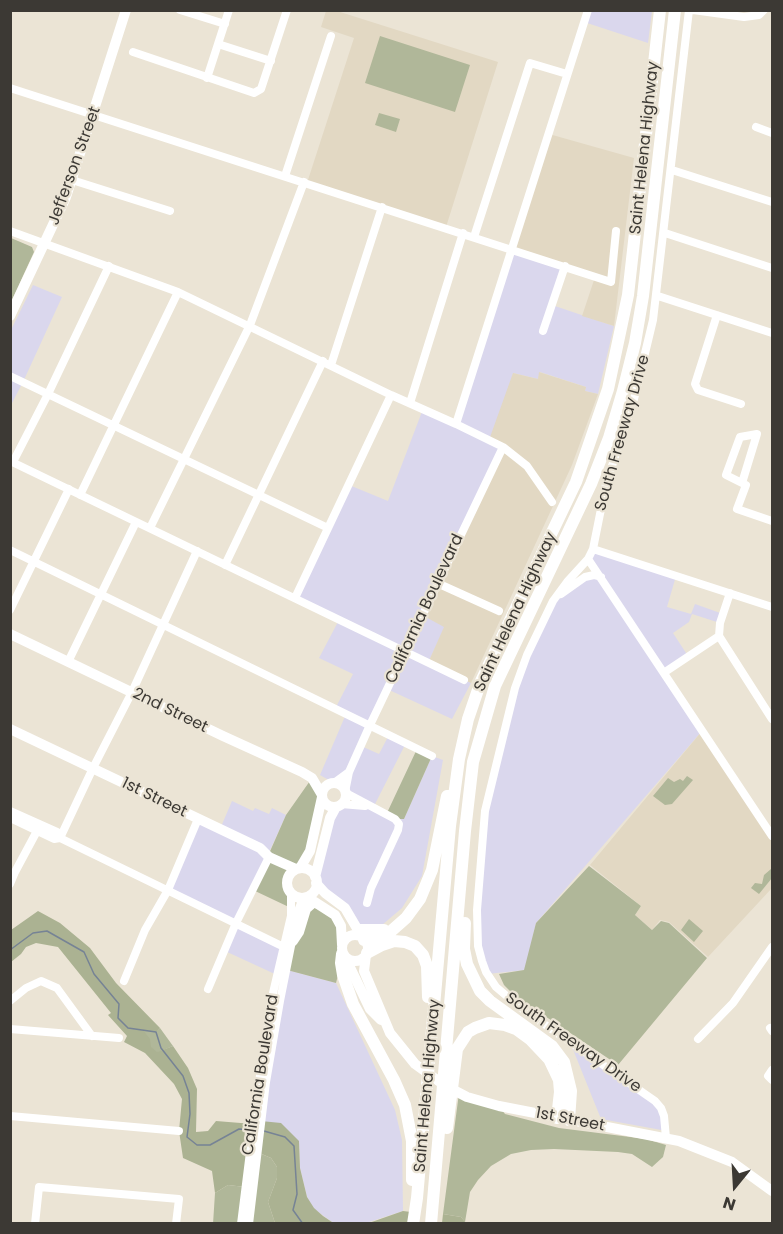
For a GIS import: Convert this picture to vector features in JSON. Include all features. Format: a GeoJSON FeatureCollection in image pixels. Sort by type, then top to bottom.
{"type":"FeatureCollection","features":[{"type":"Feature","properties":{"kind":"highway","name":"Saint Helena Highway"},"geometry":{"type":"LineString","coordinates":[[414,1219],[454,796],[468,720],[481,681],[576,482],[608,389],[628,295],[660,10]]}},
{"type":"Feature","properties":{"kind":"highway","name":"Saint Helena Highway"},"geometry":{"type":"LineString","coordinates":[[431,1221],[472,762],[495,686],[591,484],[609,438],[623,391],[635,343],[643,296],[675,10]]}},
{"type":"Feature","properties":{"kind":"highway"},"geometry":{"type":"LineString","coordinates":[[362,936],[397,927],[416,906],[430,878],[462,730],[481,681]]}},
{"type":"Feature","properties":{"kind":"highway"},"geometry":{"type":"LineString","coordinates":[[468,797],[464,940],[467,964],[475,984],[485,996],[543,1039],[564,1062],[571,1091],[563,1119]]}},
{"type":"Feature","properties":{"kind":"highway"},"geometry":{"type":"LineString","coordinates":[[366,954],[382,945],[400,941],[415,946],[425,960],[429,978],[424,1123]]}},
{"type":"Feature","properties":{"kind":"highway"},"geometry":{"type":"LineString","coordinates":[[343,952],[341,963],[348,992],[364,1027],[394,1080],[408,1117],[412,1141],[414,1219]]}},
{"type":"Feature","properties":{"kind":"highway"},"geometry":{"type":"LineString","coordinates":[[431,1221],[450,1108],[456,1054],[459,1044],[468,1032],[484,1024],[505,1025],[521,1033],[542,1050],[559,1080],[563,1119]]}},
{"type":"Feature","properties":{"kind":"main road","name":"Jefferson Street"},"geometry":{"type":"LineString","coordinates":[[10,316],[61,210],[126,10]]}},
{"type":"Feature","properties":{"kind":"main road","name":"2nd Street"},"geometry":{"type":"LineString","coordinates":[[10,634],[302,772],[312,778],[322,796]]}},
{"type":"Feature","properties":{"kind":"main road","name":"1st Street"},"geometry":{"type":"LineString","coordinates":[[10,729],[260,848],[269,857],[298,869]]}},
{"type":"Feature","properties":{"kind":"main road"},"geometry":{"type":"LineString","coordinates":[[289,946],[299,932],[308,899],[315,890],[330,818],[345,799],[342,786],[334,783],[327,785],[322,796],[310,851],[287,880],[291,893],[296,897],[308,899]]}},
{"type":"Feature","properties":{"kind":"main road"},"geometry":{"type":"LineString","coordinates":[[322,796],[328,805],[338,806]]}},
{"type":"Feature","properties":{"kind":"main road"},"geometry":{"type":"LineString","coordinates":[[298,869],[309,870],[316,880]]}},
{"type":"Feature","properties":{"kind":"main road","name":"1st Street"},"geometry":{"type":"LineString","coordinates":[[316,880],[325,893],[345,908],[367,946],[364,971],[385,1024]]}},
{"type":"Feature","properties":{"kind":"main road","name":"1st Street"},"geometry":{"type":"LineString","coordinates":[[308,899],[335,915],[339,920],[343,952],[370,1009],[385,1024],[406,1054],[437,1081],[467,1097],[499,1106],[666,1138],[703,1149],[732,1162],[772,1191]]}},
{"type":"Feature","properties":{"kind":"main road"},"geometry":{"type":"LineString","coordinates":[[362,936],[350,936],[343,941],[343,952],[356,961],[366,954]]}},
{"type":"Feature","properties":{"kind":"street"},"geometry":{"type":"LineString","coordinates":[[180,10],[225,24]]}},
{"type":"Feature","properties":{"kind":"street"},"geometry":{"type":"LineString","coordinates":[[207,78],[229,10]]}},
{"type":"Feature","properties":{"kind":"street"},"geometry":{"type":"LineString","coordinates":[[133,52],[254,93],[261,89],[287,10]]}},
{"type":"Feature","properties":{"kind":"street"},"geometry":{"type":"LineString","coordinates":[[456,424],[588,10]]}},
{"type":"Feature","properties":{"kind":"street"},"geometry":{"type":"LineString","coordinates":[[691,10],[744,17],[769,10]]}},
{"type":"Feature","properties":{"kind":"street","name":"South Freeway Drive"},"geometry":{"type":"LineString","coordinates":[[666,1138],[662,1108],[655,1101],[496,987],[486,972],[478,946],[477,910],[482,832],[489,790],[519,675],[553,601],[594,549],[606,484],[634,399],[658,296],[691,10]]}},
{"type":"Feature","properties":{"kind":"street"},"geometry":{"type":"LineString","coordinates":[[285,176],[331,36]]}},
{"type":"Feature","properties":{"kind":"street"},"geometry":{"type":"LineString","coordinates":[[218,44],[271,61]]}},
{"type":"Feature","properties":{"kind":"street"},"geometry":{"type":"LineString","coordinates":[[474,237],[530,63],[567,74]]}},
{"type":"Feature","properties":{"kind":"street"},"geometry":{"type":"LineString","coordinates":[[10,88],[611,282],[616,231]]}},
{"type":"Feature","properties":{"kind":"street"},"geometry":{"type":"LineString","coordinates":[[756,128],[772,133]]}},
{"type":"Feature","properties":{"kind":"street"},"geometry":{"type":"LineString","coordinates":[[672,170],[772,202]]}},
{"type":"Feature","properties":{"kind":"street"},"geometry":{"type":"LineString","coordinates":[[72,180],[170,211]]}},
{"type":"Feature","properties":{"kind":"street"},"geometry":{"type":"LineString","coordinates":[[150,528],[250,325],[304,182]]}},
{"type":"Feature","properties":{"kind":"street"},"geometry":{"type":"LineString","coordinates":[[331,365],[382,207]]}},
{"type":"Feature","properties":{"kind":"street"},"geometry":{"type":"LineString","coordinates":[[10,231],[178,292],[503,447],[527,466],[552,502]]}},
{"type":"Feature","properties":{"kind":"street"},"geometry":{"type":"LineString","coordinates":[[410,403],[463,233]]}},
{"type":"Feature","properties":{"kind":"street"},"geometry":{"type":"LineString","coordinates":[[665,233],[772,268]]}},
{"type":"Feature","properties":{"kind":"street"},"geometry":{"type":"LineString","coordinates":[[109,266],[48,394],[12,462],[464,680]]}},
{"type":"Feature","properties":{"kind":"street"},"geometry":{"type":"LineString","coordinates":[[543,331],[565,266]]}},
{"type":"Feature","properties":{"kind":"street"},"geometry":{"type":"LineString","coordinates":[[80,495],[178,292]]}},
{"type":"Feature","properties":{"kind":"street"},"geometry":{"type":"LineString","coordinates":[[658,296],[772,333]]}},
{"type":"Feature","properties":{"kind":"street"},"geometry":{"type":"LineString","coordinates":[[717,315],[695,384],[698,390],[741,405]]}},
{"type":"Feature","properties":{"kind":"street"},"geometry":{"type":"LineString","coordinates":[[225,565],[323,361]]}},
{"type":"Feature","properties":{"kind":"street"},"geometry":{"type":"LineString","coordinates":[[10,376],[328,528]]}},
{"type":"Feature","properties":{"kind":"street"},"geometry":{"type":"LineString","coordinates":[[295,598],[391,394]]}},
{"type":"Feature","properties":{"kind":"street"},"geometry":{"type":"LineString","coordinates":[[742,483],[757,434],[740,437],[726,476],[742,483],[746,484],[737,509],[772,521]]}},
{"type":"Feature","properties":{"kind":"street","name":"California Boulevard"},"geometry":{"type":"LineString","coordinates":[[345,793],[349,772],[370,725],[503,447]]}},
{"type":"Feature","properties":{"kind":"street"},"geometry":{"type":"LineString","coordinates":[[10,610],[69,489]]}},
{"type":"Feature","properties":{"kind":"street"},"geometry":{"type":"LineString","coordinates":[[68,662],[136,522]]}},
{"type":"Feature","properties":{"kind":"street"},"geometry":{"type":"LineString","coordinates":[[594,549],[772,607]]}},
{"type":"Feature","properties":{"kind":"street"},"geometry":{"type":"LineString","coordinates":[[10,550],[432,756]]}},
{"type":"Feature","properties":{"kind":"street"},"geometry":{"type":"LineString","coordinates":[[60,838],[132,692],[197,551]]}},
{"type":"Feature","properties":{"kind":"street"},"geometry":{"type":"LineString","coordinates":[[588,559],[771,831]]}},
{"type":"Feature","properties":{"kind":"street"},"geometry":{"type":"LineString","coordinates":[[553,601],[585,577],[594,575],[601,577]]}},
{"type":"Feature","properties":{"kind":"street"},"geometry":{"type":"LineString","coordinates":[[437,583],[499,610]]}},
{"type":"Feature","properties":{"kind":"street"},"geometry":{"type":"LineString","coordinates":[[730,593],[720,623],[719,636],[772,719]]}},
{"type":"Feature","properties":{"kind":"street"},"geometry":{"type":"LineString","coordinates":[[665,672],[719,636]]}},
{"type":"Feature","properties":{"kind":"street","name":"California Boulevard"},"geometry":{"type":"LineString","coordinates":[[334,783],[349,772]]}},
{"type":"Feature","properties":{"kind":"street"},"geometry":{"type":"LineString","coordinates":[[345,793],[395,819],[399,824],[371,888],[367,903]]}},
{"type":"Feature","properties":{"kind":"street"},"geometry":{"type":"LineString","coordinates":[[338,806],[367,806]]}},
{"type":"Feature","properties":{"kind":"street"},"geometry":{"type":"LineString","coordinates":[[10,811],[57,832],[60,838]]}},
{"type":"Feature","properties":{"kind":"street"},"geometry":{"type":"LineString","coordinates":[[10,819],[54,839],[60,838],[289,946]]}},
{"type":"Feature","properties":{"kind":"street"},"geometry":{"type":"LineString","coordinates":[[124,981],[146,930],[168,890],[198,819]]}},
{"type":"Feature","properties":{"kind":"street"},"geometry":{"type":"LineString","coordinates":[[10,884],[36,831]]}},
{"type":"Feature","properties":{"kind":"street"},"geometry":{"type":"LineString","coordinates":[[208,989],[269,857]]}},
{"type":"Feature","properties":{"kind":"street","name":"California Boulevard"},"geometry":{"type":"LineString","coordinates":[[257,1120],[289,946],[291,893]]}},
{"type":"Feature","properties":{"kind":"street","name":"California Boulevard"},"geometry":{"type":"LineString","coordinates":[[242,1224],[277,975],[289,946]]}},
{"type":"Feature","properties":{"kind":"street"},"geometry":{"type":"LineString","coordinates":[[698,1039],[733,1003],[772,947]]}},
{"type":"Feature","properties":{"kind":"street"},"geometry":{"type":"LineString","coordinates":[[277,975],[280,980],[275,1000],[280,1001]]}},
{"type":"Feature","properties":{"kind":"street"},"geometry":{"type":"LineString","coordinates":[[10,1001],[26,988],[42,981],[57,988],[93,1036]]}},
{"type":"Feature","properties":{"kind":"street"},"geometry":{"type":"LineString","coordinates":[[10,1029],[119,1038]]}},
{"type":"Feature","properties":{"kind":"street"},"geometry":{"type":"LineString","coordinates":[[772,1070],[768,1076],[772,1080]]}},
{"type":"Feature","properties":{"kind":"street"},"geometry":{"type":"LineString","coordinates":[[10,1116],[179,1131]]}},
{"type":"Feature","properties":{"kind":"street","name":"California Boulevard"},"geometry":{"type":"LineString","coordinates":[[249,1224],[254,1146]]}},
{"type":"Feature","properties":{"kind":"street"},"geometry":{"type":"LineString","coordinates":[[35,1224],[39,1187],[179,1199],[176,1224]]}},
{"type":"Feature","properties":{"kind":"shaded area"},"geometry":{"type":"Polygon","coordinates":[[[326,11],[337,11],[498,62],[446,227],[307,183],[354,38],[321,27],[326,11]]]}},
{"type":"Feature","properties":{"kind":"shaded area"},"geometry":{"type":"Polygon","coordinates":[[[588,11],[652,11],[648,43],[584,22],[588,11]]]}},
{"type":"Feature","properties":{"kind":"shaded area"},"geometry":{"type":"Polygon","coordinates":[[[549,134],[634,158],[614,326],[582,316],[595,277],[512,248],[549,134]]]}},
{"type":"Feature","properties":{"kind":"shaded area"},"geometry":{"type":"Polygon","coordinates":[[[512,248],[565,266],[552,305],[614,326],[598,394],[585,391],[586,387],[540,372],[538,379],[513,373],[503,447],[445,627],[428,663],[471,683],[452,719],[387,689],[361,746],[379,754],[389,735],[406,743],[373,808],[404,819],[432,756],[443,760],[422,876],[402,908],[375,931],[359,930],[316,883],[336,807],[365,806],[345,792],[348,773],[334,783],[320,775],[346,714],[335,709],[353,674],[319,658],[339,620],[295,598],[349,485],[388,501],[423,409],[456,423],[512,248]]]}},
{"type":"Feature","properties":{"kind":"shaded area"},"geometry":{"type":"Polygon","coordinates":[[[33,285],[62,297],[11,405],[11,330],[33,285]]]}},
{"type":"Feature","properties":{"kind":"shaded area"},"geometry":{"type":"Polygon","coordinates":[[[539,372],[586,387],[585,391],[598,394],[572,465],[471,683],[428,663],[444,627],[422,615],[502,447],[489,440],[513,373],[538,379],[539,372]]]}},
{"type":"Feature","properties":{"kind":"shaded area"},"geometry":{"type":"Polygon","coordinates":[[[593,549],[676,576],[667,607],[691,614],[695,604],[723,614],[720,623],[692,614],[689,622],[673,633],[688,656],[665,672],[702,731],[536,923],[525,970],[487,974],[478,946],[482,832],[515,688],[553,601],[594,575],[588,559],[593,549]]]}},
{"type":"Feature","properties":{"kind":"shaded area"},"geometry":{"type":"Polygon","coordinates":[[[702,731],[772,836],[772,888],[708,957],[669,922],[660,920],[652,930],[635,915],[641,906],[590,865],[702,731]]]}},
{"type":"Feature","properties":{"kind":"shaded area"},"geometry":{"type":"Polygon","coordinates":[[[232,801],[253,811],[255,808],[269,814],[272,808],[286,815],[237,923],[284,947],[277,975],[225,951],[236,924],[168,890],[198,819],[220,829],[232,801]]]}},
{"type":"Feature","properties":{"kind":"shaded area"},"geometry":{"type":"Polygon","coordinates":[[[287,970],[336,983],[395,1110],[402,1140],[403,1211],[366,1223],[332,1222],[314,1209],[307,1197],[300,1168],[299,1141],[261,1121],[287,970]]]}},
{"type":"Feature","properties":{"kind":"shaded area"},"geometry":{"type":"Polygon","coordinates":[[[570,1042],[655,1101],[667,1131],[601,1119],[570,1042]]]}},
{"type":"Feature","properties":{"kind":"green space"},"geometry":{"type":"Polygon","coordinates":[[[380,36],[470,65],[455,112],[365,83],[380,36]]]}},
{"type":"Feature","properties":{"kind":"green space"},"geometry":{"type":"Polygon","coordinates":[[[379,113],[400,119],[396,132],[375,125],[379,113]]]}},
{"type":"Feature","properties":{"kind":"green space"},"geometry":{"type":"Polygon","coordinates":[[[11,238],[32,247],[34,252],[11,302],[11,238]]]}},
{"type":"Feature","properties":{"kind":"green space"},"geometry":{"type":"Polygon","coordinates":[[[417,749],[432,756],[404,819],[395,819],[386,815],[417,749]]]}},
{"type":"Feature","properties":{"kind":"green space"},"geometry":{"type":"Polygon","coordinates":[[[687,776],[693,780],[672,804],[665,805],[653,796],[668,778],[674,782],[680,779],[683,781],[687,776]]]}},
{"type":"Feature","properties":{"kind":"green space"},"geometry":{"type":"Polygon","coordinates":[[[312,778],[322,795],[310,851],[287,880],[291,893],[291,908],[253,890],[286,815],[312,778]]]}},
{"type":"Feature","properties":{"kind":"green space"},"geometry":{"type":"Polygon","coordinates":[[[589,866],[641,906],[635,915],[652,930],[661,921],[669,923],[707,958],[618,1065],[515,996],[504,985],[499,974],[524,970],[536,923],[589,866]]]}},
{"type":"Feature","properties":{"kind":"green space"},"geometry":{"type":"Polygon","coordinates":[[[771,869],[772,878],[759,894],[751,888],[755,883],[762,884],[764,875],[771,869]]]}},
{"type":"Feature","properties":{"kind":"green space"},"geometry":{"type":"Polygon","coordinates":[[[309,906],[335,915],[341,963],[336,983],[287,970],[293,941],[309,906]]]}},
{"type":"Feature","properties":{"kind":"green space"},"geometry":{"type":"Polygon","coordinates":[[[38,911],[60,923],[90,948],[116,983],[160,1028],[156,1032],[143,1030],[150,1039],[151,1047],[157,1052],[173,1046],[188,1068],[197,1089],[196,1132],[208,1131],[216,1121],[253,1124],[245,1187],[228,1185],[215,1193],[212,1171],[183,1158],[179,1131],[182,1099],[174,1084],[145,1053],[124,1042],[127,1036],[108,1015],[111,1013],[58,947],[36,943],[26,947],[11,962],[11,930],[38,911]]]}},
{"type":"Feature","properties":{"kind":"green space"},"geometry":{"type":"Polygon","coordinates":[[[689,919],[703,931],[694,942],[681,930],[689,919]]]}},
{"type":"Feature","properties":{"kind":"green space"},"geometry":{"type":"Polygon","coordinates":[[[160,1028],[173,1046],[156,1053],[150,1047],[142,1029],[155,1032],[160,1028]]]}},
{"type":"Feature","properties":{"kind":"green space"},"geometry":{"type":"Polygon","coordinates":[[[459,1093],[499,1106],[505,1114],[559,1128],[646,1139],[666,1145],[663,1157],[652,1167],[632,1154],[618,1152],[554,1149],[511,1154],[491,1166],[478,1180],[470,1192],[465,1222],[461,1217],[443,1214],[459,1093]]]}},
{"type":"Feature","properties":{"kind":"green space"},"geometry":{"type":"Polygon","coordinates":[[[261,1121],[281,1123],[299,1141],[300,1168],[307,1197],[323,1216],[332,1222],[342,1223],[275,1223],[268,1202],[277,1178],[277,1167],[271,1158],[257,1152],[261,1121]]]}},
{"type":"Feature","properties":{"kind":"green space"},"geometry":{"type":"Polygon","coordinates":[[[257,1152],[271,1158],[277,1167],[277,1178],[268,1202],[275,1223],[249,1224],[257,1152]]]}},
{"type":"Feature","properties":{"kind":"green space"},"geometry":{"type":"Polygon","coordinates":[[[228,1185],[245,1187],[241,1223],[213,1224],[215,1193],[228,1185]]]}},
{"type":"Feature","properties":{"kind":"green space"},"geometry":{"type":"Polygon","coordinates":[[[403,1211],[411,1212],[411,1223],[366,1224],[403,1211]]]}},
{"type":"Feature","properties":{"kind":"green space"},"geometry":{"type":"Polygon","coordinates":[[[443,1214],[461,1217],[466,1223],[442,1223],[443,1214]]]}},
{"type":"Feature","properties":{"kind":"waterway"},"geometry":{"type":"LineString","coordinates":[[10,950],[33,933],[47,931],[84,952],[94,974],[119,1004],[118,1018],[128,1028],[156,1032],[161,1048],[183,1076],[189,1093],[190,1114],[187,1137],[197,1145],[210,1145],[239,1129],[250,1130]]}},
{"type":"Feature","properties":{"kind":"waterway"},"geometry":{"type":"LineString","coordinates":[[264,1131],[285,1137],[294,1146],[297,1194],[293,1210],[303,1224]]}},
{"type":"Feature","properties":{"kind":"waterway"},"geometry":{"type":"LineString","coordinates":[[394,1224],[407,1224]]}}]}
